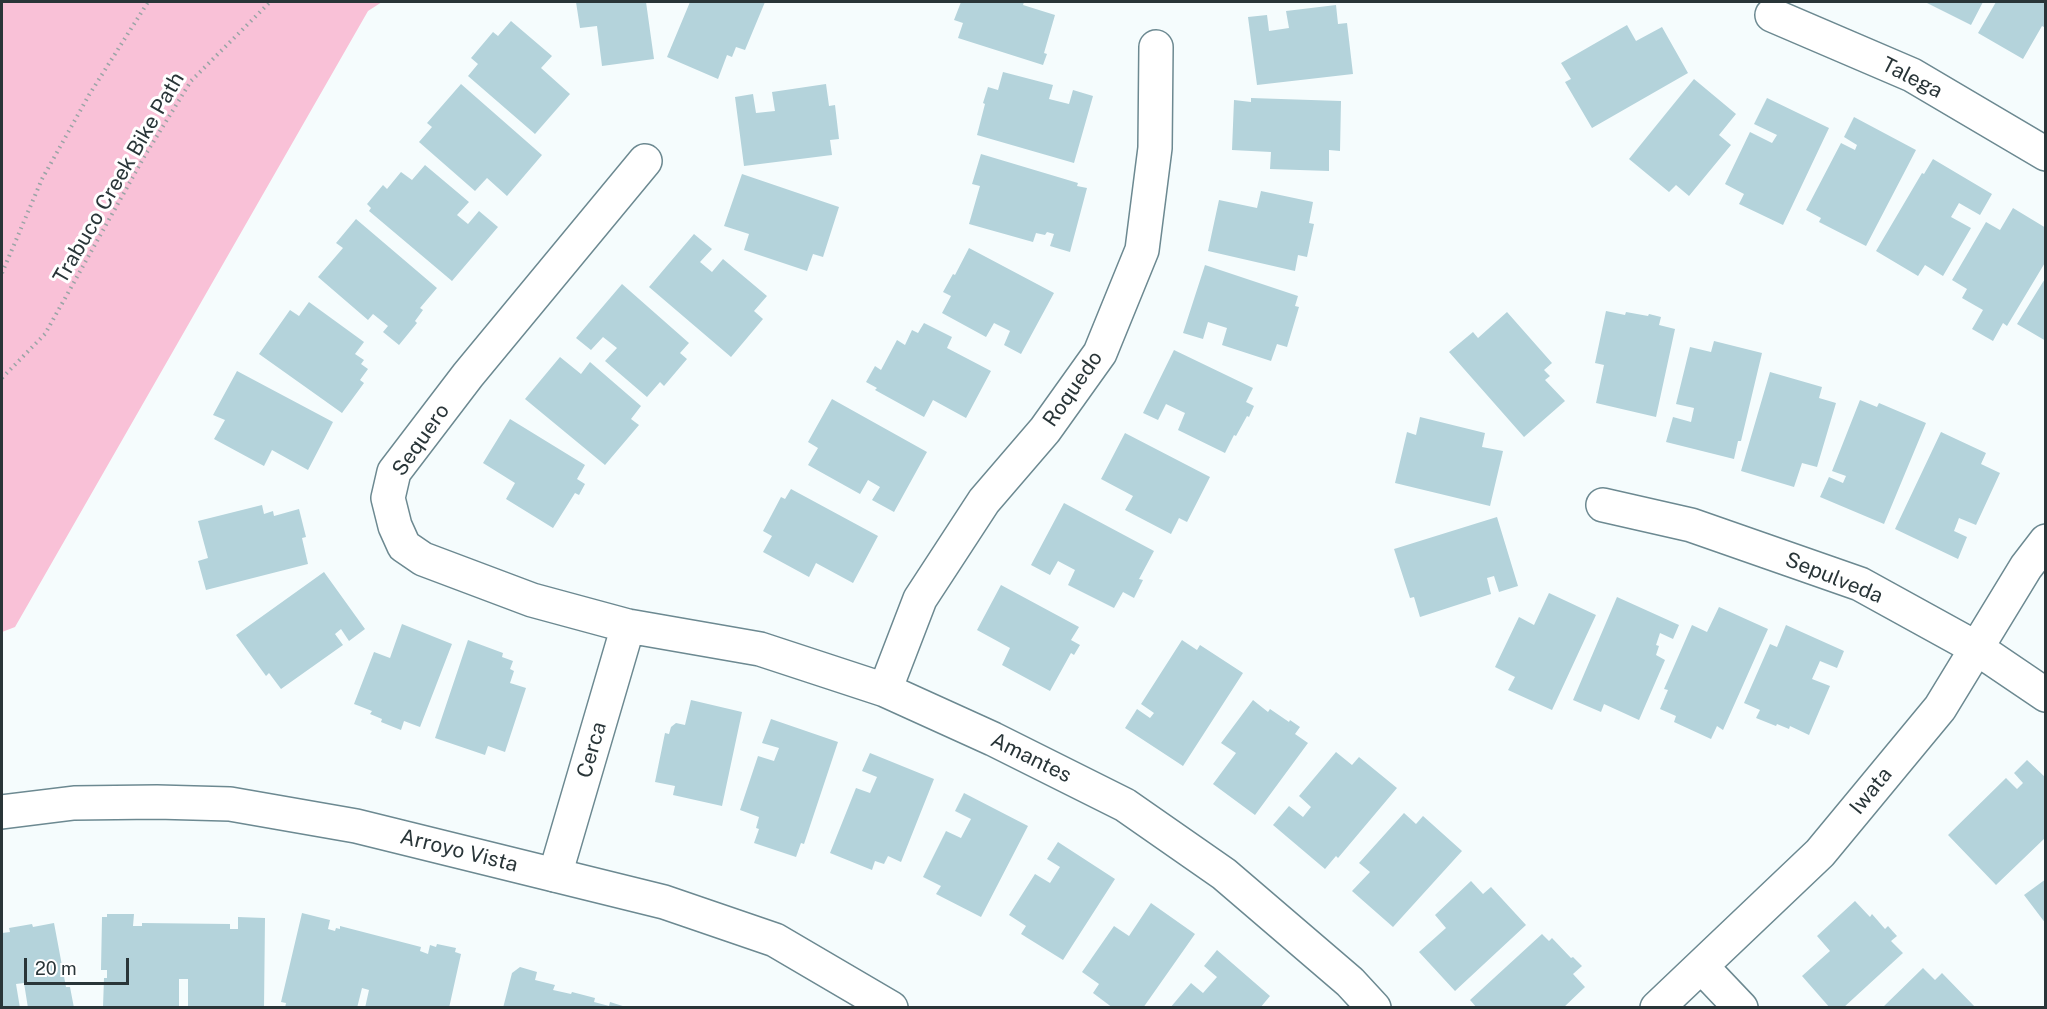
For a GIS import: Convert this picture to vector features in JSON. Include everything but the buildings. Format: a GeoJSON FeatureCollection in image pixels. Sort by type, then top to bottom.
{"type":"FeatureCollection","features":[{"type":"Feature","properties":{"kind":"street","name":"Talega"},"geometry":{"type":"LineString","coordinates":[[1772,15],[1912,75],[2046,154]]}},
{"type":"Feature","properties":{"kind":"street","name":"Roquedo"},"geometry":{"type":"LineString","coordinates":[[885,690],[920,599],[984,501],[1046,430],[1100,353],[1142,250],[1155,148],[1156,48]]}},
{"type":"Feature","properties":{"kind":"street","name":"Sequero"},"geometry":{"type":"LineString","coordinates":[[628,626],[532,600],[423,559],[404,546],[395,526],[388,498],[394,472],[400,463],[468,375],[645,161]]}},
{"type":"Feature","properties":{"kind":"street","name":"Sepulveda"},"geometry":{"type":"LineString","coordinates":[[1602,505],[1691,525],[1860,584],[1978,649],[2046,695]]}},
{"type":"Feature","properties":{"kind":"street","name":"Iwata"},"geometry":{"type":"LineString","coordinates":[[1657,1008],[1820,853],[1940,708],[2026,567],[2046,541]]}},
{"type":"Feature","properties":{"kind":"street","name":"Amantes"},"geometry":{"type":"LineString","coordinates":[[628,626],[760,648],[885,690],[993,739],[1125,805],[1224,874],[1350,982],[1374,1008]]}},
{"type":"Feature","properties":{"kind":"street","name":"Cerca"},"geometry":{"type":"LineString","coordinates":[[555,875],[628,626]]}},
{"type":"Feature","properties":{"kind":"street","name":"Arroyo Vista"},"geometry":{"type":"LineString","coordinates":[[2,812],[74,803],[230,804],[356,826],[664,902],[775,940],[891,1008]]}},
{"type":"Feature","properties":{"kind":"street"},"geometry":{"type":"LineString","coordinates":[[1701,967],[1741,1008]]}},
{"type":"Feature","properties":{"kind":"path"},"geometry":{"type":"LineString","coordinates":[[2,273],[42,179],[89,95],[148,2]]}},
{"type":"Feature","properties":{"kind":"path","name":"Trabuco Creek Bike Path"},"geometry":{"type":"LineString","coordinates":[[2,378],[45,334],[144,157],[191,81],[270,2]]}},
{"type":"Feature","properties":{"kind":"shaded area"},"geometry":{"type":"Polygon","coordinates":[[[2,2],[382,2],[368,11],[15,627],[2,632],[2,2]]]}}]}
